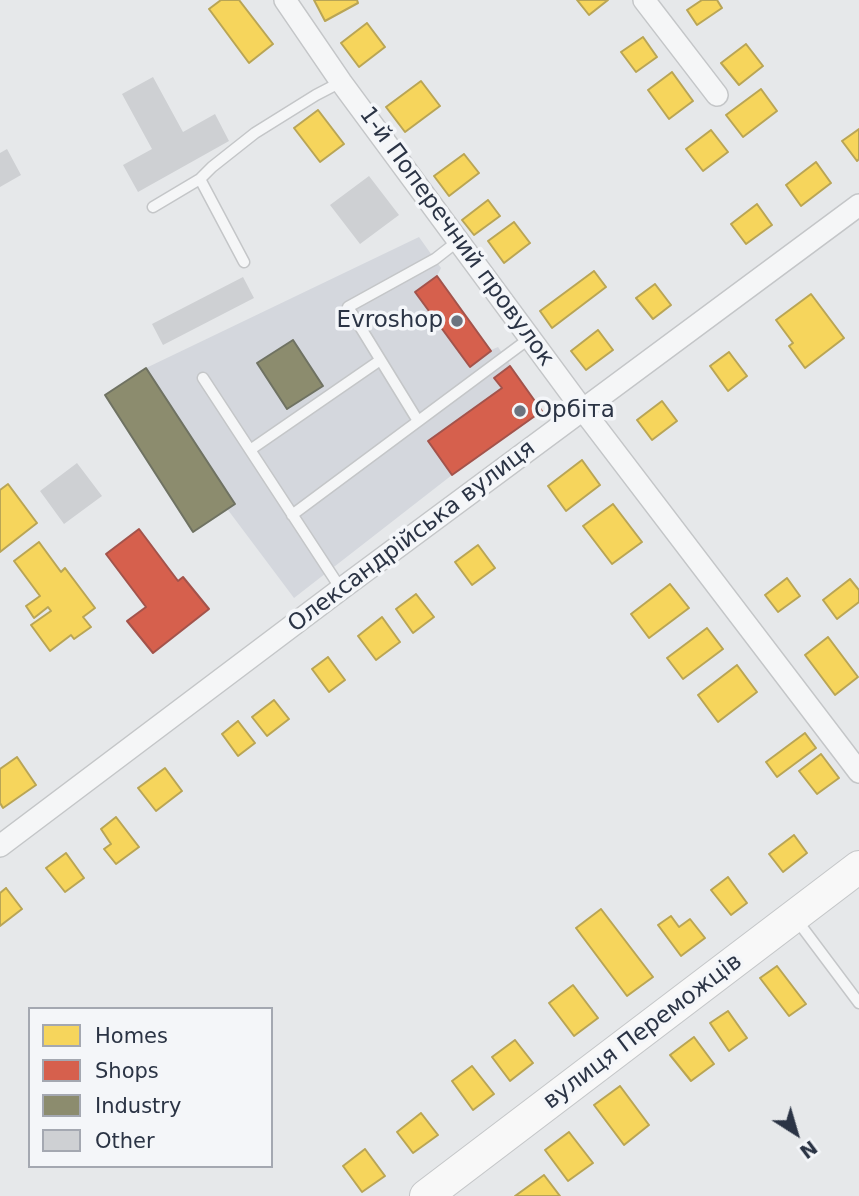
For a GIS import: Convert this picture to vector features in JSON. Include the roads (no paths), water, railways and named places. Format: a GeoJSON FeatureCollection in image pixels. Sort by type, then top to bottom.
{"type":"FeatureCollection","features":[{"type":"Feature","properties":{"kind":"street","name":"1-й Поперечний провулок"},"geometry":{"type":"LineString","coordinates":[[285,0],[341,82],[583,410],[859,772]]}},
{"type":"Feature","properties":{"kind":"street"},"geometry":{"type":"LineString","coordinates":[[643,0],[718,95]]}},
{"type":"Feature","properties":{"kind":"street","name":"Олександрійська вулиця"},"geometry":{"type":"LineString","coordinates":[[0,846],[859,205]]}},
{"type":"Feature","properties":{"kind":"street","name":"вулиця Переможців"},"geometry":{"type":"LineString","coordinates":[[426,1196],[859,867]]}},
{"type":"Feature","properties":{"kind":"lane"},"geometry":{"type":"LineString","coordinates":[[153,207],[200,179],[256,133],[316,94],[341,82]]}},
{"type":"Feature","properties":{"kind":"lane"},"geometry":{"type":"LineString","coordinates":[[200,179],[244,261]]}},
{"type":"Feature","properties":{"kind":"lane"},"geometry":{"type":"LineString","coordinates":[[418,421],[348,307],[435,260],[458,241]]}},
{"type":"Feature","properties":{"kind":"lane"},"geometry":{"type":"LineString","coordinates":[[292,515],[530,338]]}},
{"type":"Feature","properties":{"kind":"lane"},"geometry":{"type":"LineString","coordinates":[[250,450],[379,361]]}},
{"type":"Feature","properties":{"kind":"lane"},"geometry":{"type":"LineString","coordinates":[[203,378],[341,589]]}},
{"type":"Feature","properties":{"kind":"lane"},"geometry":{"type":"LineString","coordinates":[[794,917],[859,1003]]}},
{"type":"Feature","properties":{"kind":"place","name":"Evroshop"},"geometry":{"type":"Point","coordinates":[457,321]}},
{"type":"Feature","properties":{"kind":"place","name":"Орбіта"},"geometry":{"type":"Point","coordinates":[520,411]}}]}
